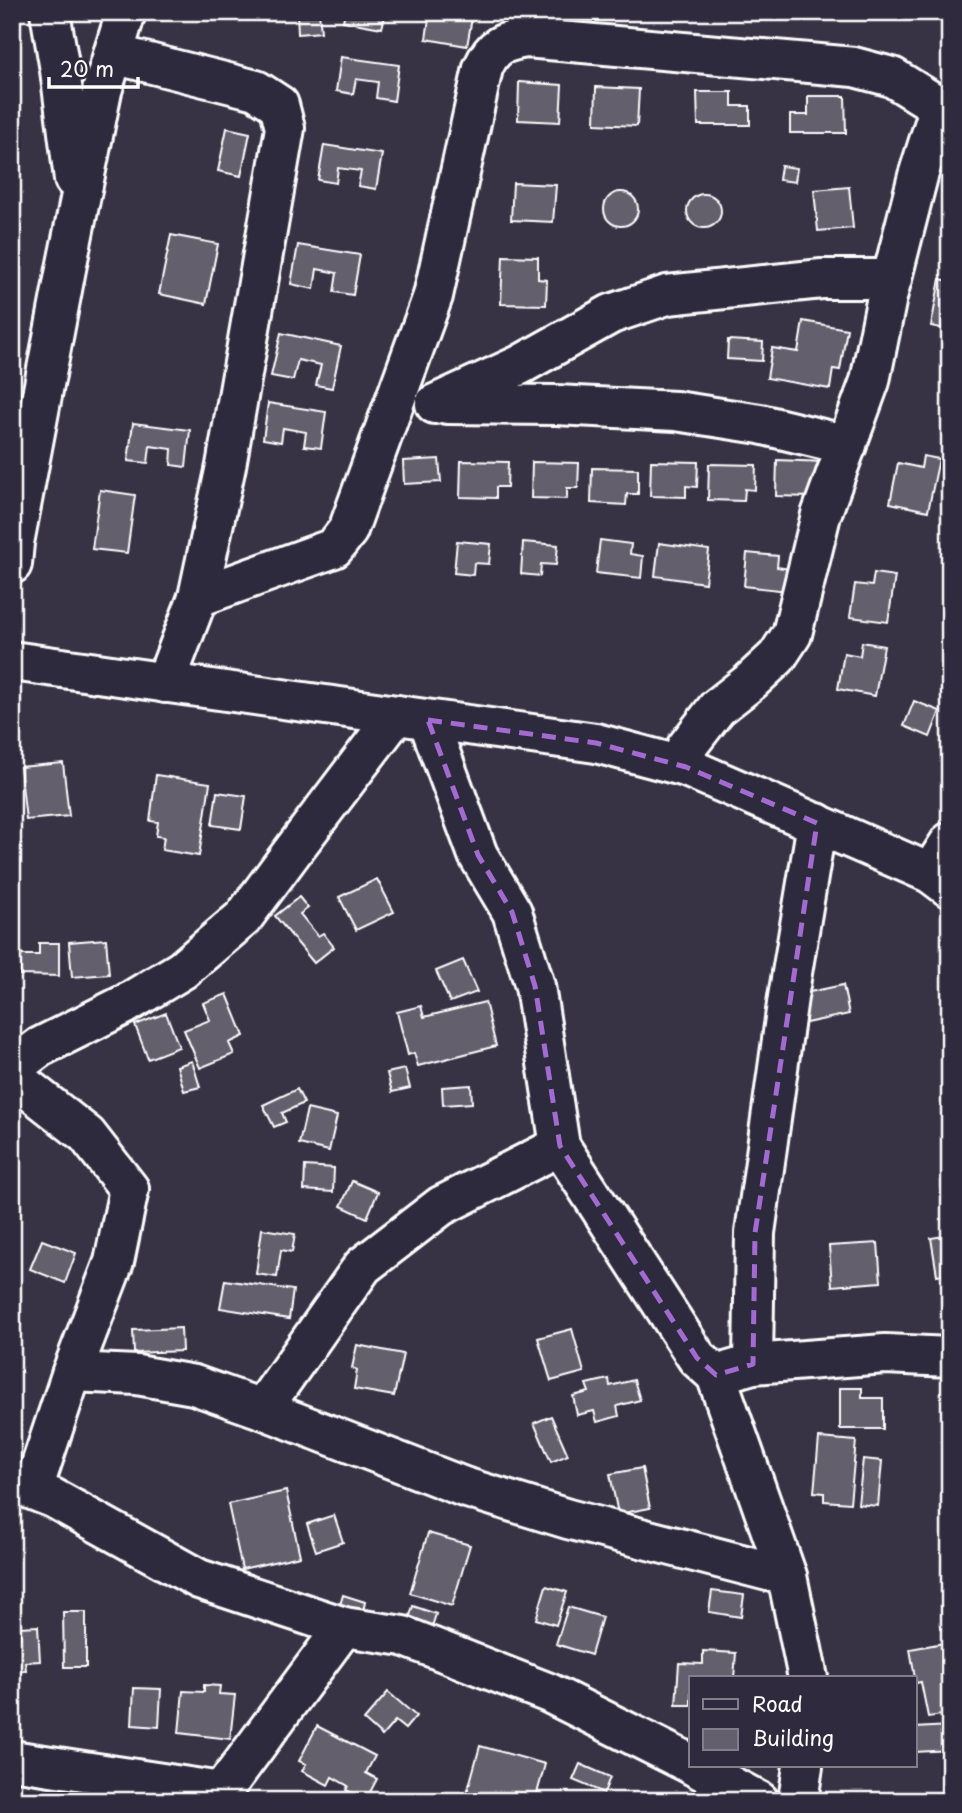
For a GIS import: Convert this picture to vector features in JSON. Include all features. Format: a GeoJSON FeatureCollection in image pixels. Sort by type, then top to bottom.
{"type":"FeatureCollection","features":[{"type":"Feature","properties":{"kind":"street"},"geometry":{"type":"LineString","coordinates":[[50,12],[78,209]]}},
{"type":"Feature","properties":{"kind":"street"},"geometry":{"type":"LineString","coordinates":[[12,564],[14,542],[102,91],[126,12]]}},
{"type":"Feature","properties":{"kind":"street"},"geometry":{"type":"LineString","coordinates":[[198,597],[334,548],[348,530],[433,296],[483,68],[489,53],[500,45],[527,38],[854,67],[892,78],[945,109],[918,176],[870,381],[821,516],[792,634],[777,657],[717,708],[686,748],[685,767]]}},
{"type":"Feature","properties":{"kind":"street"},"geometry":{"type":"LineString","coordinates":[[113,54],[256,90],[279,105],[285,128],[226,466],[198,597],[165,683]]}},
{"type":"Feature","properties":{"kind":"street"},"geometry":{"type":"LineString","coordinates":[[435,404],[520,365],[611,314],[667,295],[822,279],[892,279]]}},
{"type":"Feature","properties":{"kind":"street"},"geometry":{"type":"LineString","coordinates":[[395,401],[676,411],[760,424],[847,445]]}},
{"type":"Feature","properties":{"kind":"street"},"geometry":{"type":"LineString","coordinates":[[12,662],[596,743],[685,767],[817,823],[943,867]]}},
{"type":"Feature","properties":{"kind":"street"},"geometry":{"type":"LineString","coordinates":[[12,1068],[40,1047],[124,1005],[182,970],[243,918],[295,848],[412,718]]}},
{"type":"Feature","properties":{"kind":"street"},"geometry":{"type":"LineString","coordinates":[[412,718],[478,855],[512,912],[535,986],[560,1146],[697,1358],[716,1375],[787,1576],[808,1676]]}},
{"type":"Feature","properties":{"kind":"street"},"geometry":{"type":"LineString","coordinates":[[753,1363],[755,1233],[788,997],[817,823]]}},
{"type":"Feature","properties":{"kind":"street"},"geometry":{"type":"LineString","coordinates":[[12,1076],[87,1135],[129,1189],[114,1262],[72,1372],[22,1486],[53,1498],[199,1579],[344,1628],[403,1636],[549,1693],[689,1763]]}},
{"type":"Feature","properties":{"kind":"street"},"geometry":{"type":"LineString","coordinates":[[262,1409],[363,1266],[440,1206],[560,1146]]}},
{"type":"Feature","properties":{"kind":"street"},"geometry":{"type":"LineString","coordinates":[[716,1375],[753,1363],[885,1354],[950,1357]]}},
{"type":"Feature","properties":{"kind":"street"},"geometry":{"type":"LineString","coordinates":[[72,1372],[137,1375],[194,1385],[464,1487],[568,1519],[787,1576]]}},
{"type":"Feature","properties":{"kind":"street"},"geometry":{"type":"LineString","coordinates":[[12,1760],[218,1796],[344,1628]]}},
{"type":"Feature","properties":{"kind":"street"},"geometry":{"type":"LineString","coordinates":[[698,1768],[759,1801]]}},
{"type":"Feature","properties":{"kind":"street"},"geometry":{"type":"LineString","coordinates":[[798,1801],[803,1768]]}},
{"type":"Feature","properties":{"kind":"highlighted area"},"geometry":{"type":"Polygon","coordinates":[[[428,720],[596,743],[686,767],[817,823],[755,1233],[753,1364],[716,1375],[697,1358],[560,1146],[535,986],[512,912],[478,855],[428,720]]]}},
{"type":"Feature","properties":{"kind":"building"},"geometry":{"type":"Polygon","coordinates":[[[297,12],[319,12],[321,32],[298,34],[297,12]]]}},
{"type":"Feature","properties":{"kind":"building"},"geometry":{"type":"Polygon","coordinates":[[[345,12],[386,12],[382,28],[343,21],[345,12]]]}},
{"type":"Feature","properties":{"kind":"building"},"geometry":{"type":"Polygon","coordinates":[[[430,12],[473,12],[467,46],[426,39],[430,12]]]}},
{"type":"Feature","properties":{"kind":"building"},"geometry":{"type":"Polygon","coordinates":[[[341,57],[399,65],[394,101],[376,98],[378,82],[356,79],[353,94],[336,91],[341,57]]]}},
{"type":"Feature","properties":{"kind":"building"},"geometry":{"type":"Polygon","coordinates":[[[519,82],[562,85],[560,122],[518,120],[519,82]]]}},
{"type":"Feature","properties":{"kind":"building"},"geometry":{"type":"Polygon","coordinates":[[[596,87],[639,89],[637,126],[595,124],[596,87]]]}},
{"type":"Feature","properties":{"kind":"building"},"geometry":{"type":"Polygon","coordinates":[[[697,92],[732,92],[732,106],[750,106],[750,125],[698,125],[697,92]]]}},
{"type":"Feature","properties":{"kind":"building"},"geometry":{"type":"Polygon","coordinates":[[[808,96],[845,96],[846,133],[790,133],[790,115],[808,115],[808,96]]]}},
{"type":"Feature","properties":{"kind":"building"},"geometry":{"type":"Polygon","coordinates":[[[227,128],[250,133],[241,176],[218,171],[227,128]]]}},
{"type":"Feature","properties":{"kind":"building"},"geometry":{"type":"Polygon","coordinates":[[[324,145],[382,154],[376,189],[358,186],[361,171],[338,168],[336,183],[318,180],[324,145]]]}},
{"type":"Feature","properties":{"kind":"building"},"geometry":{"type":"Polygon","coordinates":[[[781,166],[797,168],[795,182],[779,180],[781,166]]]}},
{"type":"Feature","properties":{"kind":"building"},"geometry":{"type":"Polygon","coordinates":[[[513,183],[556,185],[553,222],[511,220],[513,183]]]}},
{"type":"Feature","properties":{"kind":"building"},"geometry":{"type":"Polygon","coordinates":[[[849,187],[853,228],[818,231],[814,190],[849,187]]]}},
{"type":"Feature","properties":{"kind":"building"},"geometry":{"type":"Polygon","coordinates":[[[621,192],[633,197],[638,209],[633,221],[621,226],[609,221],[604,209],[609,197],[621,192]]]}},
{"type":"Feature","properties":{"kind":"building"},"geometry":{"type":"Polygon","coordinates":[[[704,194],[716,199],[721,211],[716,223],[704,228],[692,223],[687,211],[692,199],[704,194]]]}},
{"type":"Feature","properties":{"kind":"building"},"geometry":{"type":"Polygon","coordinates":[[[171,235],[218,244],[206,304],[159,294],[171,235]]]}},
{"type":"Feature","properties":{"kind":"building"},"geometry":{"type":"Polygon","coordinates":[[[298,245],[360,255],[353,295],[334,292],[337,273],[317,269],[314,289],[291,284],[298,245]]]}},
{"type":"Feature","properties":{"kind":"building"},"geometry":{"type":"Polygon","coordinates":[[[503,256],[538,257],[538,279],[547,280],[546,305],[501,304],[503,256]]]}},
{"type":"Feature","properties":{"kind":"building"},"geometry":{"type":"Polygon","coordinates":[[[940,279],[950,281],[950,330],[931,326],[940,279]]]}},
{"type":"Feature","properties":{"kind":"building"},"geometry":{"type":"Polygon","coordinates":[[[803,321],[847,329],[840,370],[833,369],[830,389],[767,378],[772,348],[798,352],[803,321]]]}},
{"type":"Feature","properties":{"kind":"building"},"geometry":{"type":"Polygon","coordinates":[[[281,333],[341,346],[332,388],[316,385],[321,365],[298,360],[293,380],[271,376],[281,333]]]}},
{"type":"Feature","properties":{"kind":"building"},"geometry":{"type":"Polygon","coordinates":[[[728,340],[763,342],[762,361],[727,359],[728,340]]]}},
{"type":"Feature","properties":{"kind":"building"},"geometry":{"type":"Polygon","coordinates":[[[268,403],[326,412],[321,448],[304,446],[306,432],[283,428],[281,442],[263,439],[268,403]]]}},
{"type":"Feature","properties":{"kind":"building"},"geometry":{"type":"Polygon","coordinates":[[[133,423],[190,430],[186,467],[171,465],[172,449],[150,446],[148,463],[128,461],[133,423]]]}},
{"type":"Feature","properties":{"kind":"building"},"geometry":{"type":"Polygon","coordinates":[[[923,456],[939,459],[928,511],[890,503],[898,463],[921,468],[923,456]]]}},
{"type":"Feature","properties":{"kind":"building"},"geometry":{"type":"Polygon","coordinates":[[[439,459],[441,482],[404,484],[403,461],[439,459]]]}},
{"type":"Feature","properties":{"kind":"building"},"geometry":{"type":"Polygon","coordinates":[[[777,460],[824,462],[812,497],[776,496],[777,460]]]}},
{"type":"Feature","properties":{"kind":"building"},"geometry":{"type":"Polygon","coordinates":[[[461,461],[508,462],[507,487],[496,487],[496,498],[460,497],[461,461]]]}},
{"type":"Feature","properties":{"kind":"building"},"geometry":{"type":"Polygon","coordinates":[[[651,461],[698,462],[697,487],[686,486],[686,497],[650,496],[651,461]]]}},
{"type":"Feature","properties":{"kind":"building"},"geometry":{"type":"Polygon","coordinates":[[[532,462],[579,463],[578,488],[567,488],[567,499],[531,498],[532,462]]]}},
{"type":"Feature","properties":{"kind":"building"},"geometry":{"type":"Polygon","coordinates":[[[709,464],[756,465],[755,490],[745,489],[744,501],[708,500],[709,464]]]}},
{"type":"Feature","properties":{"kind":"building"},"geometry":{"type":"Polygon","coordinates":[[[592,468],[638,469],[638,494],[627,494],[626,505],[591,503],[592,468]]]}},
{"type":"Feature","properties":{"kind":"building"},"geometry":{"type":"Polygon","coordinates":[[[100,490],[135,495],[127,553],[92,549],[100,490]]]}},
{"type":"Feature","properties":{"kind":"building"},"geometry":{"type":"Polygon","coordinates":[[[946,531],[950,531],[950,571],[941,570],[946,531]]]}},
{"type":"Feature","properties":{"kind":"building"},"geometry":{"type":"Polygon","coordinates":[[[600,540],[631,544],[630,554],[643,556],[641,578],[596,573],[600,540]]]}},
{"type":"Feature","properties":{"kind":"building"},"geometry":{"type":"Polygon","coordinates":[[[457,541],[491,544],[489,564],[474,563],[473,575],[454,573],[457,541]]]}},
{"type":"Feature","properties":{"kind":"building"},"geometry":{"type":"Polygon","coordinates":[[[523,542],[558,545],[556,565],[541,564],[540,576],[521,574],[523,542]]]}},
{"type":"Feature","properties":{"kind":"building"},"geometry":{"type":"Polygon","coordinates":[[[659,543],[709,550],[705,583],[655,576],[659,543]]]}},
{"type":"Feature","properties":{"kind":"building"},"geometry":{"type":"Polygon","coordinates":[[[747,553],[778,556],[777,567],[790,569],[788,591],[744,586],[747,553]]]}},
{"type":"Feature","properties":{"kind":"building"},"geometry":{"type":"Polygon","coordinates":[[[874,573],[895,576],[888,622],[850,617],[855,584],[872,586],[874,573]]]}},
{"type":"Feature","properties":{"kind":"building"},"geometry":{"type":"Polygon","coordinates":[[[862,642],[884,646],[875,696],[838,689],[844,653],[860,656],[862,642]]]}},
{"type":"Feature","properties":{"kind":"building"},"geometry":{"type":"Polygon","coordinates":[[[914,701],[940,711],[930,737],[904,726],[914,701]]]}},
{"type":"Feature","properties":{"kind":"building"},"geometry":{"type":"Polygon","coordinates":[[[63,763],[69,816],[26,820],[20,767],[63,763]]]}},
{"type":"Feature","properties":{"kind":"building"},"geometry":{"type":"Polygon","coordinates":[[[156,775],[210,783],[199,856],[162,850],[164,837],[156,836],[158,822],[150,821],[156,775]]]}},
{"type":"Feature","properties":{"kind":"building"},"geometry":{"type":"Polygon","coordinates":[[[217,792],[246,796],[241,829],[212,825],[217,792]]]}},
{"type":"Feature","properties":{"kind":"building"},"geometry":{"type":"Polygon","coordinates":[[[377,879],[394,912],[356,930],[339,897],[377,879]]]}},
{"type":"Feature","properties":{"kind":"building"},"geometry":{"type":"Polygon","coordinates":[[[299,897],[308,908],[300,914],[318,936],[323,933],[334,947],[314,963],[275,916],[299,897]]]}},
{"type":"Feature","properties":{"kind":"building"},"geometry":{"type":"Polygon","coordinates":[[[106,939],[109,974],[72,977],[69,942],[106,939]]]}},
{"type":"Feature","properties":{"kind":"building"},"geometry":{"type":"Polygon","coordinates":[[[39,943],[59,943],[59,976],[20,975],[20,955],[39,955],[39,943]]]}},
{"type":"Feature","properties":{"kind":"building"},"geometry":{"type":"Polygon","coordinates":[[[463,960],[477,992],[450,1002],[436,971],[463,960]]]}},
{"type":"Feature","properties":{"kind":"building"},"geometry":{"type":"Polygon","coordinates":[[[843,985],[849,1014],[806,1023],[800,994],[843,985]]]}},
{"type":"Feature","properties":{"kind":"building"},"geometry":{"type":"Polygon","coordinates":[[[227,994],[244,1036],[229,1043],[234,1054],[200,1068],[184,1030],[210,1020],[203,1003],[227,994]]]}},
{"type":"Feature","properties":{"kind":"building"},"geometry":{"type":"Polygon","coordinates":[[[485,1002],[496,1046],[418,1066],[414,1053],[408,1055],[397,1012],[421,1006],[424,1017],[485,1002]]]}},
{"type":"Feature","properties":{"kind":"building"},"geometry":{"type":"Polygon","coordinates":[[[166,1013],[179,1047],[148,1059],[135,1025],[166,1013]]]}},
{"type":"Feature","properties":{"kind":"building"},"geometry":{"type":"Polygon","coordinates":[[[192,1061],[200,1087],[184,1091],[177,1066],[192,1061]]]}},
{"type":"Feature","properties":{"kind":"building"},"geometry":{"type":"Polygon","coordinates":[[[405,1069],[410,1088],[392,1092],[387,1073],[405,1069]]]}},
{"type":"Feature","properties":{"kind":"building"},"geometry":{"type":"Polygon","coordinates":[[[471,1085],[472,1103],[443,1105],[442,1087],[471,1085]]]}},
{"type":"Feature","properties":{"kind":"building"},"geometry":{"type":"Polygon","coordinates":[[[297,1089],[304,1103],[282,1113],[286,1122],[274,1127],[263,1105],[297,1089]]]}},
{"type":"Feature","properties":{"kind":"building"},"geometry":{"type":"Polygon","coordinates":[[[307,1109],[337,1116],[329,1151],[299,1144],[307,1109]]]}},
{"type":"Feature","properties":{"kind":"building"},"geometry":{"type":"Polygon","coordinates":[[[305,1166],[334,1168],[333,1192],[304,1190],[305,1166]]]}},
{"type":"Feature","properties":{"kind":"building"},"geometry":{"type":"Polygon","coordinates":[[[352,1181],[378,1192],[367,1218],[341,1206],[352,1181]]]}},
{"type":"Feature","properties":{"kind":"building"},"geometry":{"type":"Polygon","coordinates":[[[262,1229],[295,1234],[292,1252],[281,1250],[277,1277],[256,1274],[262,1229]]]}},
{"type":"Feature","properties":{"kind":"building"},"geometry":{"type":"Polygon","coordinates":[[[950,1235],[950,1273],[937,1275],[931,1238],[950,1235]]]}},
{"type":"Feature","properties":{"kind":"building"},"geometry":{"type":"Polygon","coordinates":[[[42,1240],[76,1253],[65,1283],[30,1269],[42,1240]]]}},
{"type":"Feature","properties":{"kind":"building"},"geometry":{"type":"Polygon","coordinates":[[[878,1243],[881,1282],[832,1286],[829,1246],[878,1243]]]}},
{"type":"Feature","properties":{"kind":"building"},"geometry":{"type":"Polygon","coordinates":[[[225,1280],[293,1290],[289,1319],[220,1308],[225,1280]]]}},
{"type":"Feature","properties":{"kind":"building"},"geometry":{"type":"Polygon","coordinates":[[[181,1328],[182,1351],[134,1353],[133,1330],[181,1328]]]}},
{"type":"Feature","properties":{"kind":"building"},"geometry":{"type":"Polygon","coordinates":[[[572,1329],[584,1372],[551,1381],[538,1338],[572,1329]]]}},
{"type":"Feature","properties":{"kind":"building"},"geometry":{"type":"Polygon","coordinates":[[[357,1345],[403,1354],[394,1396],[354,1389],[357,1370],[352,1368],[357,1345]]]}},
{"type":"Feature","properties":{"kind":"building"},"geometry":{"type":"Polygon","coordinates":[[[609,1379],[610,1386],[634,1380],[640,1400],[617,1406],[619,1416],[597,1422],[594,1411],[577,1415],[573,1396],[589,1392],[586,1384],[609,1379]]]}},
{"type":"Feature","properties":{"kind":"building"},"geometry":{"type":"Polygon","coordinates":[[[840,1388],[862,1388],[862,1398],[883,1398],[883,1429],[840,1429],[840,1388]]]}},
{"type":"Feature","properties":{"kind":"building"},"geometry":{"type":"Polygon","coordinates":[[[551,1416],[568,1455],[551,1462],[534,1423],[551,1416]]]}},
{"type":"Feature","properties":{"kind":"building"},"geometry":{"type":"Polygon","coordinates":[[[819,1438],[856,1441],[850,1503],[824,1501],[824,1493],[814,1492],[819,1438]]]}},
{"type":"Feature","properties":{"kind":"building"},"geometry":{"type":"Polygon","coordinates":[[[863,1459],[882,1461],[878,1506],[858,1504],[863,1459]]]}},
{"type":"Feature","properties":{"kind":"building"},"geometry":{"type":"Polygon","coordinates":[[[642,1468],[650,1508],[618,1514],[610,1474],[642,1468]]]}},
{"type":"Feature","properties":{"kind":"building"},"geometry":{"type":"Polygon","coordinates":[[[286,1491],[300,1556],[242,1569],[228,1504],[286,1491]]]}},
{"type":"Feature","properties":{"kind":"building"},"geometry":{"type":"Polygon","coordinates":[[[334,1515],[343,1542],[316,1551],[307,1524],[334,1515]]]}},
{"type":"Feature","properties":{"kind":"building"},"geometry":{"type":"Polygon","coordinates":[[[428,1533],[470,1545],[452,1606],[410,1593],[428,1533]]]}},
{"type":"Feature","properties":{"kind":"building"},"geometry":{"type":"Polygon","coordinates":[[[546,1586],[567,1592],[556,1625],[536,1619],[546,1586]]]}},
{"type":"Feature","properties":{"kind":"building"},"geometry":{"type":"Polygon","coordinates":[[[712,1591],[744,1595],[741,1617],[709,1612],[712,1591]]]}},
{"type":"Feature","properties":{"kind":"building"},"geometry":{"type":"Polygon","coordinates":[[[343,1595],[365,1602],[363,1612],[340,1605],[343,1595]]]}},
{"type":"Feature","properties":{"kind":"building"},"geometry":{"type":"Polygon","coordinates":[[[413,1606],[436,1614],[431,1630],[408,1622],[413,1606]]]}},
{"type":"Feature","properties":{"kind":"building"},"geometry":{"type":"Polygon","coordinates":[[[568,1607],[602,1617],[591,1655],[556,1644],[568,1607]]]}},
{"type":"Feature","properties":{"kind":"building"},"geometry":{"type":"Polygon","coordinates":[[[63,1612],[86,1612],[86,1667],[64,1667],[63,1612]]]}},
{"type":"Feature","properties":{"kind":"building"},"geometry":{"type":"Polygon","coordinates":[[[38,1626],[40,1661],[25,1662],[26,1670],[12,1671],[12,1638],[20,1638],[19,1627],[38,1626]]]}},
{"type":"Feature","properties":{"kind":"building"},"geometry":{"type":"Polygon","coordinates":[[[944,1643],[950,1675],[950,1714],[928,1717],[921,1682],[916,1683],[910,1649],[944,1643]]]}},
{"type":"Feature","properties":{"kind":"building"},"geometry":{"type":"Polygon","coordinates":[[[703,1651],[736,1653],[734,1676],[689,1676],[689,1705],[676,1705],[679,1663],[703,1664],[703,1651]]]}},
{"type":"Feature","properties":{"kind":"building"},"geometry":{"type":"Polygon","coordinates":[[[204,1685],[220,1686],[219,1694],[235,1695],[230,1739],[179,1733],[183,1691],[204,1692],[204,1685]]]}},
{"type":"Feature","properties":{"kind":"building"},"geometry":{"type":"Polygon","coordinates":[[[134,1688],[161,1689],[159,1727],[132,1725],[134,1688]]]}},
{"type":"Feature","properties":{"kind":"building"},"geometry":{"type":"Polygon","coordinates":[[[388,1692],[416,1716],[405,1729],[395,1721],[382,1736],[364,1720],[388,1692]]]}},
{"type":"Feature","properties":{"kind":"building"},"geometry":{"type":"Polygon","coordinates":[[[317,1726],[375,1756],[366,1773],[377,1779],[366,1800],[346,1790],[348,1786],[332,1777],[328,1785],[302,1771],[306,1764],[299,1761],[317,1726]]]}},
{"type":"Feature","properties":{"kind":"building"},"geometry":{"type":"Polygon","coordinates":[[[949,1726],[950,1750],[916,1752],[916,1728],[949,1726]]]}},
{"type":"Feature","properties":{"kind":"building"},"geometry":{"type":"Polygon","coordinates":[[[480,1746],[545,1764],[535,1801],[488,1801],[489,1799],[467,1793],[480,1746]]]}},
{"type":"Feature","properties":{"kind":"building"},"geometry":{"type":"Polygon","coordinates":[[[580,1764],[610,1777],[604,1793],[573,1780],[580,1764]]]}}]}
